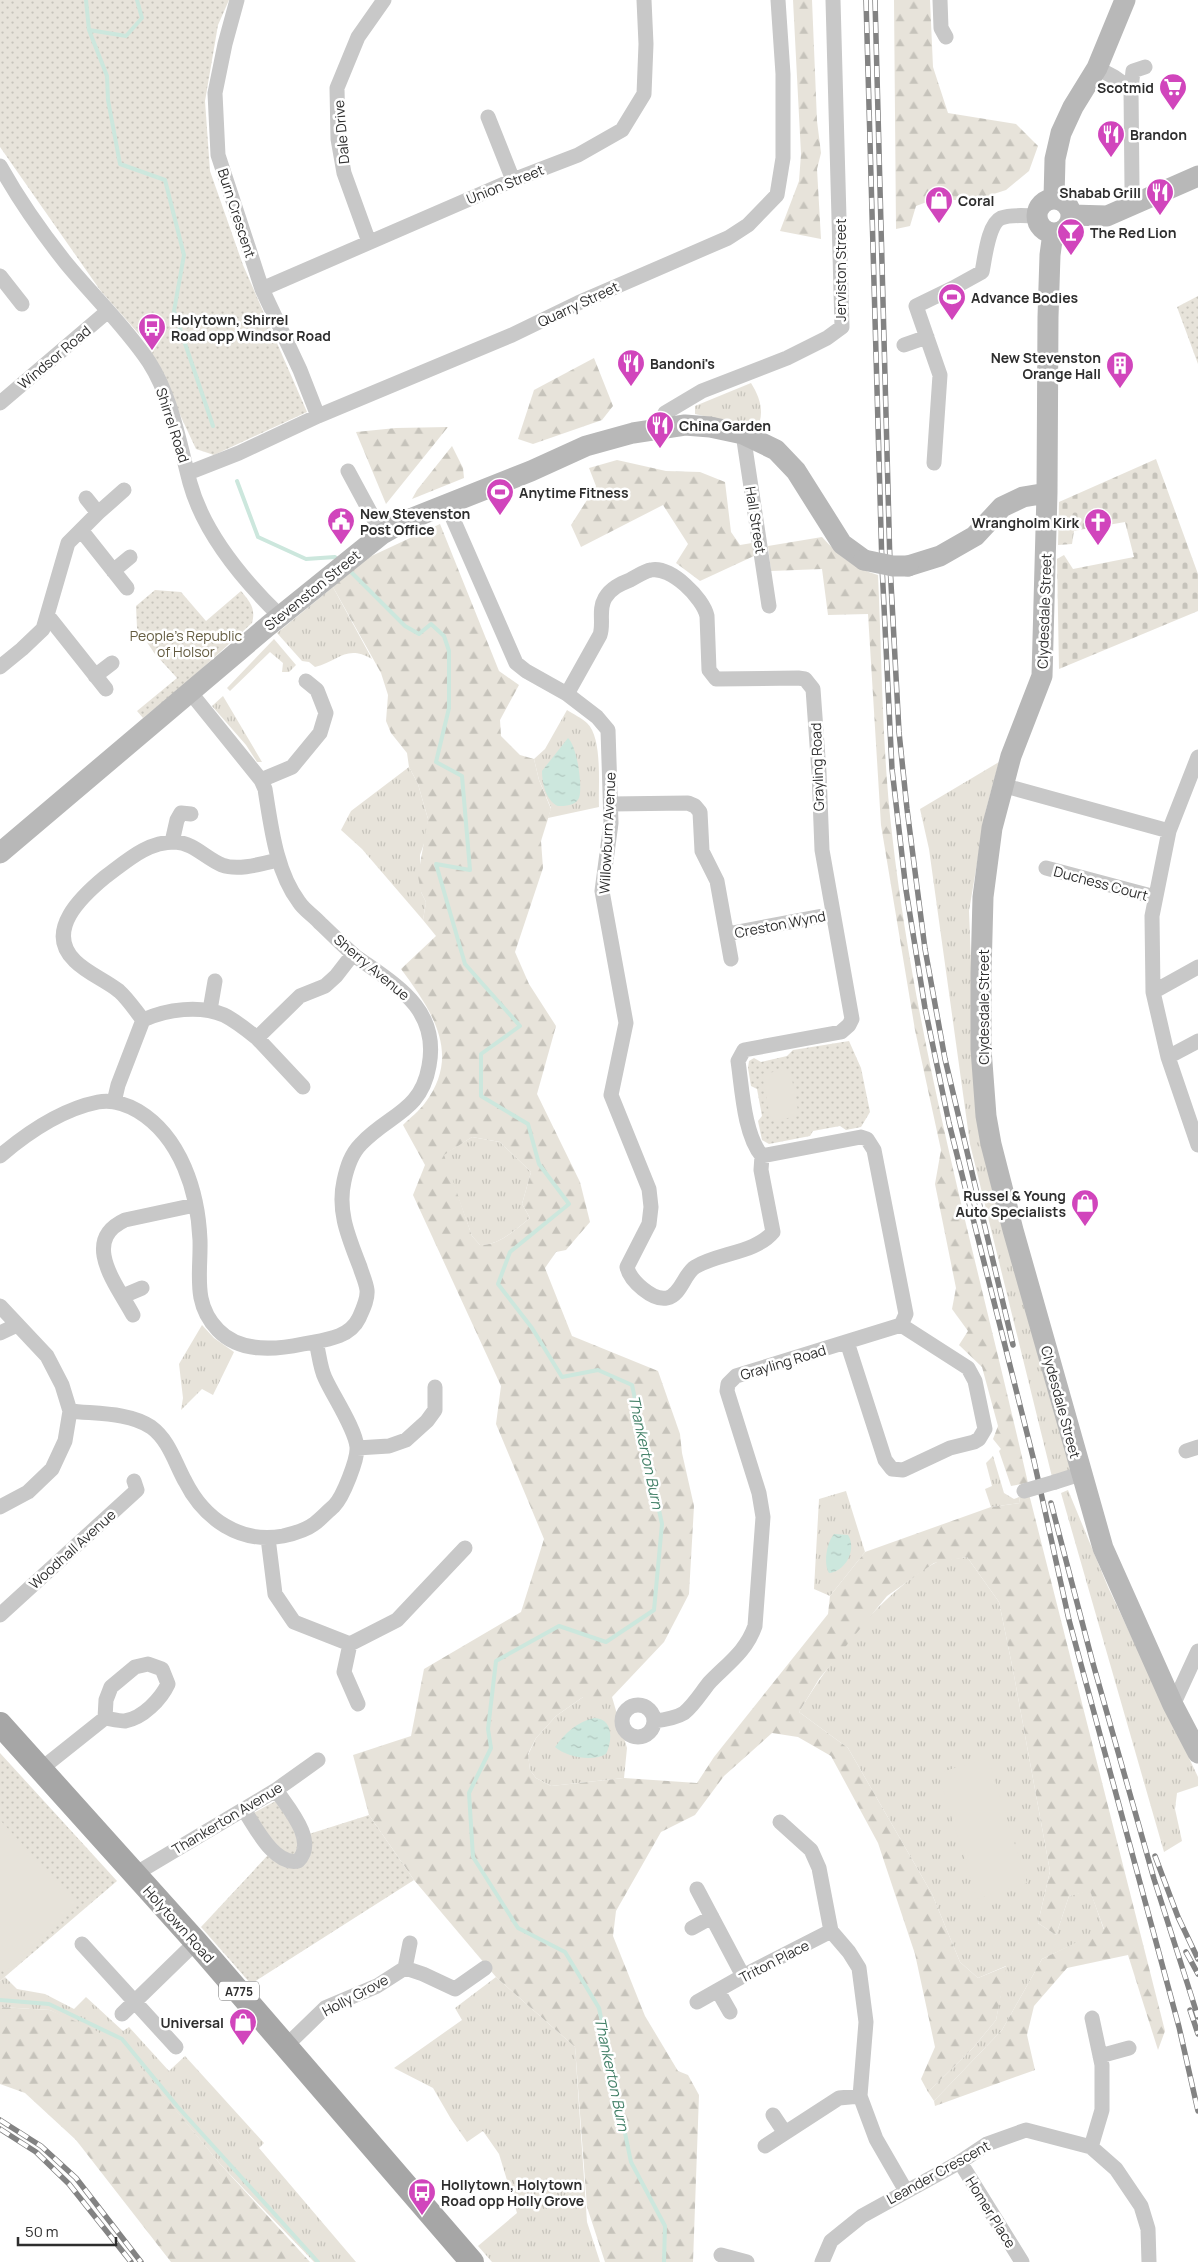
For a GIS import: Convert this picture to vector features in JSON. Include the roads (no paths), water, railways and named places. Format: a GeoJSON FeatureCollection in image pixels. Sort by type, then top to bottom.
{"type":"FeatureCollection","features":[{"type":"Feature","properties":{"kind":"main road"},"geometry":{"type":"LineString","coordinates":[[1054,198],[1055,159],[1062,133],[1073,107],[1097,68],[1125,0]]}},
{"type":"Feature","properties":{"kind":"main road"},"geometry":{"type":"LineString","coordinates":[[1071,215],[1107,216],[1198,176]]}},
{"type":"Feature","properties":{"kind":"main road"},"geometry":{"type":"LineString","coordinates":[[1054,198],[1064,202],[1071,215],[1070,221],[1064,230],[1053,233],[1043,230],[1036,216],[1040,206],[1054,198]]}},
{"type":"Feature","properties":{"kind":"main road","name":"Clydesdale Street"},"geometry":{"type":"LineString","coordinates":[[1053,233],[1048,317],[1047,494],[1042,676],[1002,784],[992,828],[983,897],[982,1049],[986,1116],[998,1172],[1102,1548],[1173,1705],[1198,1753]]}},
{"type":"Feature","properties":{"kind":"main road","name":"Stevenston Street"},"geometry":{"type":"LineString","coordinates":[[0,853],[280,616],[382,534],[405,520],[531,471],[586,446],[659,428],[685,425],[710,427],[743,434],[776,450],[796,470],[842,544],[864,560],[884,565],[908,566],[940,556],[975,536],[1002,507],[1023,496],[1047,494]]}},
{"type":"Feature","properties":{"kind":"main road","name":"Holytown Road"},"geometry":{"type":"LineString","coordinates":[[0,1724],[196,1942],[472,2262]]}},
{"type":"Feature","properties":{"kind":"street","name":"Burn Crescent"},"geometry":{"type":"LineString","coordinates":[[237,0],[224,44],[215,93],[218,155],[262,289],[300,370],[318,416]]}},
{"type":"Feature","properties":{"kind":"street","name":"Union Street"},"geometry":{"type":"LineString","coordinates":[[262,289],[513,180],[578,155],[622,130],[644,94],[646,44],[644,0]]}},
{"type":"Feature","properties":{"kind":"street","name":"Quarry Street"},"geometry":{"type":"LineString","coordinates":[[188,473],[216,463],[318,416],[512,335],[578,303],[728,238],[748,225],[778,196],[783,158],[783,74],[778,0]]}},
{"type":"Feature","properties":{"kind":"street","name":"Jerviston Street"},"geometry":{"type":"LineString","coordinates":[[659,428],[665,413],[702,391],[787,358],[828,338],[842,327],[833,0]]}},
{"type":"Feature","properties":{"kind":"street"},"geometry":{"type":"LineString","coordinates":[[940,0],[941,28],[946,37]]}},
{"type":"Feature","properties":{"kind":"street","name":"Dale Drive"},"geometry":{"type":"LineString","coordinates":[[369,242],[344,173],[338,139],[337,88],[358,38],[381,1]]}},
{"type":"Feature","properties":{"kind":"street"},"geometry":{"type":"LineString","coordinates":[[1135,204],[1132,188],[1131,90],[1133,71],[1145,67]]}},
{"type":"Feature","properties":{"kind":"street"},"geometry":{"type":"LineString","coordinates":[[1097,68],[1114,77],[1131,90]]}},
{"type":"Feature","properties":{"kind":"street"},"geometry":{"type":"LineString","coordinates":[[488,117],[513,180]]}},
{"type":"Feature","properties":{"kind":"street","name":"Shirrel Road"},"geometry":{"type":"LineString","coordinates":[[0,166],[66,263],[108,311],[149,363],[163,388],[204,523],[238,568],[280,616]]}},
{"type":"Feature","properties":{"kind":"street"},"geometry":{"type":"LineString","coordinates":[[934,463],[940,375],[916,306],[982,272],[993,224],[1001,218],[1036,216]]}},
{"type":"Feature","properties":{"kind":"street"},"geometry":{"type":"LineString","coordinates":[[0,276],[22,304]]}},
{"type":"Feature","properties":{"kind":"street","name":"Windsor Road"},"geometry":{"type":"LineString","coordinates":[[0,403],[108,311]]}},
{"type":"Feature","properties":{"kind":"street"},"geometry":{"type":"LineString","coordinates":[[904,345],[927,337]]}},
{"type":"Feature","properties":{"kind":"street","name":"Hall Street"},"geometry":{"type":"LineString","coordinates":[[743,434],[769,606]]}},
{"type":"Feature","properties":{"kind":"street"},"geometry":{"type":"LineString","coordinates":[[348,471],[382,534]]}},
{"type":"Feature","properties":{"kind":"street"},"geometry":{"type":"LineString","coordinates":[[0,667],[43,629],[68,543],[124,490]]}},
{"type":"Feature","properties":{"kind":"street"},"geometry":{"type":"LineString","coordinates":[[86,498],[98,513]]}},
{"type":"Feature","properties":{"kind":"street","name":"Willowburn Avenue"},"geometry":{"type":"LineString","coordinates":[[446,503],[516,663],[526,671],[567,694],[597,717],[608,730],[611,804],[608,852],[602,891],[626,1023],[611,1095],[649,1189],[651,1207],[649,1224],[627,1268],[632,1279],[657,1297],[669,1298],[674,1295]]}},
{"type":"Feature","properties":{"kind":"street"},"geometry":{"type":"LineString","coordinates":[[81,530],[127,588]]}},
{"type":"Feature","properties":{"kind":"street"},"geometry":{"type":"LineString","coordinates":[[113,571],[130,557]]}},
{"type":"Feature","properties":{"kind":"street","name":"Grayling Road"},"geometry":{"type":"LineString","coordinates":[[567,694],[600,635],[602,629],[600,614],[604,600],[614,587],[650,570],[668,572],[700,600],[705,607],[709,670],[716,679],[805,679],[813,689],[822,850],[852,1013],[849,1026],[842,1032],[744,1050],[738,1061],[750,1135],[755,1149],[762,1156],[761,1170],[773,1232],[763,1242],[698,1265],[688,1273],[674,1295]]}},
{"type":"Feature","properties":{"kind":"street"},"geometry":{"type":"LineString","coordinates":[[48,616],[106,689]]}},
{"type":"Feature","properties":{"kind":"street"},"geometry":{"type":"LineString","coordinates":[[95,676],[112,663]]}},
{"type":"Feature","properties":{"kind":"street"},"geometry":{"type":"LineString","coordinates":[[261,780],[292,767],[320,733],[326,713],[316,690],[306,681]]}},
{"type":"Feature","properties":{"kind":"street","name":"Sherry Avenue"},"geometry":{"type":"LineString","coordinates":[[0,1156],[36,1130],[71,1111],[100,1101],[127,1105],[152,1120],[176,1149],[189,1178],[200,1238],[198,1292],[208,1315],[220,1332],[240,1345],[264,1350],[339,1337],[358,1322],[367,1300],[367,1287],[347,1233],[340,1207],[348,1163],[360,1144],[413,1104],[423,1089],[430,1066],[431,1047],[425,1020],[410,998],[384,974],[353,954],[299,902],[278,860],[261,780],[190,692]]}},
{"type":"Feature","properties":{"kind":"street"},"geometry":{"type":"LineString","coordinates":[[1198,757],[1169,831],[1152,916],[1153,992],[1168,1057],[1198,1145]]}},
{"type":"Feature","properties":{"kind":"street"},"geometry":{"type":"LineString","coordinates":[[1002,784],[1169,831]]}},
{"type":"Feature","properties":{"kind":"street","name":"Creston Wynd"},"geometry":{"type":"LineString","coordinates":[[611,804],[688,803],[695,806],[700,812],[702,851],[717,881],[731,959]]}},
{"type":"Feature","properties":{"kind":"street"},"geometry":{"type":"LineString","coordinates":[[172,842],[177,820],[181,813],[190,814]]}},
{"type":"Feature","properties":{"kind":"street"},"geometry":{"type":"LineString","coordinates":[[143,1020],[119,991],[74,960],[66,946],[63,932],[66,920],[72,909],[99,882],[144,848],[172,842],[185,843],[221,865],[234,868],[278,860]]}},
{"type":"Feature","properties":{"kind":"street","name":"Duchess Court"},"geometry":{"type":"LineString","coordinates":[[1046,868],[1155,897]]}},
{"type":"Feature","properties":{"kind":"street","name":"Creston Wynd"},"geometry":{"type":"LineString","coordinates":[[727,934],[833,914]]}},
{"type":"Feature","properties":{"kind":"street"},"geometry":{"type":"LineString","coordinates":[[257,1038],[300,996],[324,986],[336,976],[353,954]]}},
{"type":"Feature","properties":{"kind":"street"},"geometry":{"type":"LineString","coordinates":[[1153,992],[1198,967]]}},
{"type":"Feature","properties":{"kind":"street"},"geometry":{"type":"LineString","coordinates":[[210,1010],[215,981]]}},
{"type":"Feature","properties":{"kind":"street"},"geometry":{"type":"LineString","coordinates":[[114,1102],[118,1085],[143,1020],[153,1015],[186,1009],[210,1010],[226,1016],[257,1038],[303,1087]]}},
{"type":"Feature","properties":{"kind":"street"},"geometry":{"type":"LineString","coordinates":[[1168,1057],[1198,1041]]}},
{"type":"Feature","properties":{"kind":"street"},"geometry":{"type":"LineString","coordinates":[[762,1156],[861,1136],[872,1144],[906,1314],[901,1325],[968,1368],[975,1381],[985,1429],[980,1438],[974,1442],[950,1448],[903,1470],[892,1469],[885,1460],[847,1342]]}},
{"type":"Feature","properties":{"kind":"street"},"geometry":{"type":"LineString","coordinates":[[133,1315],[103,1259],[102,1246],[108,1232],[115,1224],[125,1220],[195,1205]]}},
{"type":"Feature","properties":{"kind":"street"},"geometry":{"type":"LineString","coordinates":[[123,1296],[142,1288]]}},
{"type":"Feature","properties":{"kind":"street"},"geometry":{"type":"LineString","coordinates":[[0,1306],[47,1356],[62,1385],[70,1411],[65,1441],[52,1469],[28,1492],[0,1507]]}},
{"type":"Feature","properties":{"kind":"street"},"geometry":{"type":"LineString","coordinates":[[0,1333],[17,1325]]}},
{"type":"Feature","properties":{"kind":"street","name":"Grayling Road"},"geometry":{"type":"LineString","coordinates":[[654,1721],[682,1714],[690,1707],[716,1676],[739,1656],[755,1626],[763,1517],[759,1493],[727,1391],[728,1384],[736,1376],[901,1325]]}},
{"type":"Feature","properties":{"kind":"street"},"geometry":{"type":"LineString","coordinates":[[70,1411],[134,1419],[152,1428],[173,1454],[185,1482],[207,1512],[223,1526],[248,1536],[268,1538],[290,1534],[314,1525],[337,1502],[348,1483],[357,1448],[344,1413],[324,1376],[316,1342]]}},
{"type":"Feature","properties":{"kind":"street"},"geometry":{"type":"LineString","coordinates":[[357,1448],[389,1446],[406,1440],[427,1421],[435,1410],[435,1387]]}},
{"type":"Feature","properties":{"kind":"street"},"geometry":{"type":"LineString","coordinates":[[1024,1491],[1080,1474]]}},
{"type":"Feature","properties":{"kind":"street","name":"Woodhall Avenue"},"geometry":{"type":"LineString","coordinates":[[0,1615],[137,1490],[134,1481]]}},
{"type":"Feature","properties":{"kind":"street"},"geometry":{"type":"LineString","coordinates":[[268,1538],[275,1594],[294,1622],[350,1644],[397,1620],[465,1548]]}},
{"type":"Feature","properties":{"kind":"street"},"geometry":{"type":"LineString","coordinates":[[350,1644],[344,1672],[358,1704]]}},
{"type":"Feature","properties":{"kind":"street"},"geometry":{"type":"LineString","coordinates":[[1173,1705],[1198,1651]]}},
{"type":"Feature","properties":{"kind":"street"},"geometry":{"type":"LineString","coordinates":[[41,1769],[105,1718]]}},
{"type":"Feature","properties":{"kind":"street","name":"Thankerton Avenue"},"geometry":{"type":"LineString","coordinates":[[134,1874],[244,1810],[318,1760]]}},
{"type":"Feature","properties":{"kind":"street"},"geometry":{"type":"LineString","coordinates":[[244,1810],[270,1848],[281,1858],[289,1861],[298,1861],[304,1853],[305,1845],[302,1832],[276,1790]]}},
{"type":"Feature","properties":{"kind":"street"},"geometry":{"type":"LineString","coordinates":[[780,1822],[811,1850],[819,1868],[831,1931],[849,1952],[859,1968],[866,2022],[860,2096],[876,2139],[906,2191]]}},
{"type":"Feature","properties":{"kind":"street"},"geometry":{"type":"LineString","coordinates":[[697,1889],[743,1976]]}},
{"type":"Feature","properties":{"kind":"street"},"geometry":{"type":"LineString","coordinates":[[692,1928],[712,1917]]}},
{"type":"Feature","properties":{"kind":"street","name":"Triton Place"},"geometry":{"type":"LineString","coordinates":[[697,2002],[831,1931]]}},
{"type":"Feature","properties":{"kind":"street"},"geometry":{"type":"LineString","coordinates":[[122,2014],[196,1942]]}},
{"type":"Feature","properties":{"kind":"street","name":"Holly Grove"},"geometry":{"type":"LineString","coordinates":[[286,2046],[325,2008],[377,1986],[404,1968],[410,1943]]}},
{"type":"Feature","properties":{"kind":"street"},"geometry":{"type":"LineString","coordinates":[[82,1944],[176,2047]]}},
{"type":"Feature","properties":{"kind":"street","name":"Holly Grove"},"geometry":{"type":"LineString","coordinates":[[404,1968],[423,1974],[455,1989],[484,1968]]}},
{"type":"Feature","properties":{"kind":"street"},"geometry":{"type":"LineString","coordinates":[[718,1991],[730,2012]]}},
{"type":"Feature","properties":{"kind":"street"},"geometry":{"type":"LineString","coordinates":[[1091,2146],[1102,2110],[1100,2056],[1092,2018]]}},
{"type":"Feature","properties":{"kind":"street"},"geometry":{"type":"LineString","coordinates":[[1100,2056],[1129,2048]]}},
{"type":"Feature","properties":{"kind":"street"},"geometry":{"type":"LineString","coordinates":[[765,2146],[840,2098],[860,2096]]}},
{"type":"Feature","properties":{"kind":"street"},"geometry":{"type":"LineString","coordinates":[[773,2115],[785,2133]]}},
{"type":"Feature","properties":{"kind":"street","name":"Leander Crescent"},"geometry":{"type":"LineString","coordinates":[[822,2262],[831,2241],[862,2216],[960,2162],[987,2144],[1026,2130],[1091,2146],[1116,2168],[1141,2206],[1148,2229],[1149,2262]]}},
{"type":"Feature","properties":{"kind":"street","name":"Homer Place"},"geometry":{"type":"LineString","coordinates":[[960,2162],[1022,2262]]}},
{"type":"Feature","properties":{"kind":"street"},"geometry":{"type":"LineString","coordinates":[[721,2255],[747,2262]]}},
{"type":"Feature","properties":{"kind":"water"},"geometry":{"type":"Polygon","coordinates":[[[568,738],[574,749],[580,776],[580,793],[575,803],[558,806],[548,796],[544,786],[542,771],[568,738]]]}},
{"type":"Feature","properties":{"kind":"water"},"geometry":{"type":"Polygon","coordinates":[[[834,1534],[848,1535],[851,1547],[845,1564],[829,1573],[826,1564],[827,1553],[829,1542],[834,1534]]]}},
{"type":"Feature","properties":{"kind":"water"},"geometry":{"type":"Polygon","coordinates":[[[594,1718],[605,1722],[610,1731],[610,1742],[606,1754],[587,1758],[573,1756],[555,1747],[572,1729],[582,1722],[594,1718]]]}},
{"type":"Feature","properties":{"kind":"waterway"},"geometry":{"type":"LineString","coordinates":[[86,0],[89,30]]}},
{"type":"Feature","properties":{"kind":"waterway"},"geometry":{"type":"LineString","coordinates":[[137,0],[142,18],[126,36],[89,30],[107,76],[108,100],[120,164],[165,180],[184,255],[174,311],[213,426]]}},
{"type":"Feature","properties":{"kind":"waterway"},"geometry":{"type":"LineString","coordinates":[[237,481],[258,537],[306,559],[335,557],[340,561]]}},
{"type":"Feature","properties":{"kind":"waterway","name":"Thankerton Burn"},"geometry":{"type":"LineString","coordinates":[[348,569],[405,626],[419,634],[431,624],[444,636],[449,651],[449,708],[436,762],[462,776],[470,870],[436,864],[465,964],[520,1026],[481,1054],[481,1096],[528,1124],[539,1164],[569,1204],[510,1252],[498,1284],[532,1328],[562,1377],[598,1370],[632,1385],[662,1524],[654,1610],[606,1642],[559,1626],[496,1661],[488,1729],[491,1748],[469,1793],[473,1857],[518,1928],[565,1952],[599,2008],[631,2162],[665,2226],[664,2262]]}},
{"type":"Feature","properties":{"kind":"waterway"},"geometry":{"type":"LineString","coordinates":[[0,2000],[49,2004],[122,2039],[177,2106],[318,2262]]}},
{"type":"Feature","properties":{"kind":"railway"},"geometry":{"type":"LineString","coordinates":[[866,0],[882,566],[892,769],[906,890],[925,1008],[949,1123],[1034,1461],[1069,1620],[1179,2027],[1198,2111]]}},
{"type":"Feature","properties":{"kind":"railway"},"geometry":{"type":"LineString","coordinates":[[875,0],[890,565],[899,732],[925,949],[945,1059],[1013,1345]]}},
{"type":"Feature","properties":{"kind":"railway"},"geometry":{"type":"LineString","coordinates":[[1051,1503],[1092,1660],[1154,1879],[1198,2017]]}},
{"type":"Feature","properties":{"kind":"railway"},"geometry":{"type":"LineString","coordinates":[[1155,1856],[1178,1917],[1198,1959]]}},
{"type":"Feature","properties":{"kind":"railway"},"geometry":{"type":"LineString","coordinates":[[1186,1952],[1198,1974]]}},
{"type":"Feature","properties":{"kind":"railway"},"geometry":{"type":"LineString","coordinates":[[1190,2010],[1198,2034]]}},
{"type":"Feature","properties":{"kind":"railway"},"geometry":{"type":"LineString","coordinates":[[0,2120],[41,2146],[76,2178],[141,2262]]}},
{"type":"Feature","properties":{"kind":"railway"},"geometry":{"type":"LineString","coordinates":[[0,2129],[36,2152],[69,2184],[131,2262]]}},
{"type":"Feature","properties":{"kind":"place","name":"Scotmid"},"geometry":{"type":"Point","coordinates":[1173,111]}},
{"type":"Feature","properties":{"kind":"place","name":"Brandon"},"geometry":{"type":"Point","coordinates":[1111,158]}},
{"type":"Feature","properties":{"kind":"place","name":"Shabab Grill"},"geometry":{"type":"Point","coordinates":[1160,216]}},
{"type":"Feature","properties":{"kind":"place","name":"Coral"},"geometry":{"type":"Point","coordinates":[939,224]}},
{"type":"Feature","properties":{"kind":"place","name":"The Red Lion"},"geometry":{"type":"Point","coordinates":[1071,256]}},
{"type":"Feature","properties":{"kind":"place","name":"Advance Bodies"},"geometry":{"type":"Point","coordinates":[952,321]}},
{"type":"Feature","properties":{"kind":"place","name":"Holytown, Shirrel Road opp Windsor Road"},"geometry":{"type":"Point","coordinates":[152,351]}},
{"type":"Feature","properties":{"kind":"place","name":"Bandoni's"},"geometry":{"type":"Point","coordinates":[631,387]}},
{"type":"Feature","properties":{"kind":"place","name":"New Stevenston Orange Hall"},"geometry":{"type":"Point","coordinates":[1120,389]}},
{"type":"Feature","properties":{"kind":"place","name":"China Garden"},"geometry":{"type":"Point","coordinates":[660,449]}},
{"type":"Feature","properties":{"kind":"place","name":"Anytime Fitness"},"geometry":{"type":"Point","coordinates":[500,516]}},
{"type":"Feature","properties":{"kind":"place","name":"New Stevenston Post Office"},"geometry":{"type":"Point","coordinates":[341,545]}},
{"type":"Feature","properties":{"kind":"place","name":"Wrangholm Kirk"},"geometry":{"type":"Point","coordinates":[1098,546]}},
{"type":"Feature","properties":{"kind":"place","name":"Russel & Young Auto Specialists"},"geometry":{"type":"Point","coordinates":[1085,1227]}},
{"type":"Feature","properties":{"kind":"place","name":"Universal"},"geometry":{"type":"Point","coordinates":[243,2046]}},
{"type":"Feature","properties":{"kind":"place","name":"Hollytown, Holytown Road opp Holly Grove"},"geometry":{"type":"Point","coordinates":[422,2216]}},
{"type":"Feature","properties":{"kind":"park label","name":"People's Republic of Holsor"},"geometry":{"type":"Point","coordinates":[186,644]}}]}
